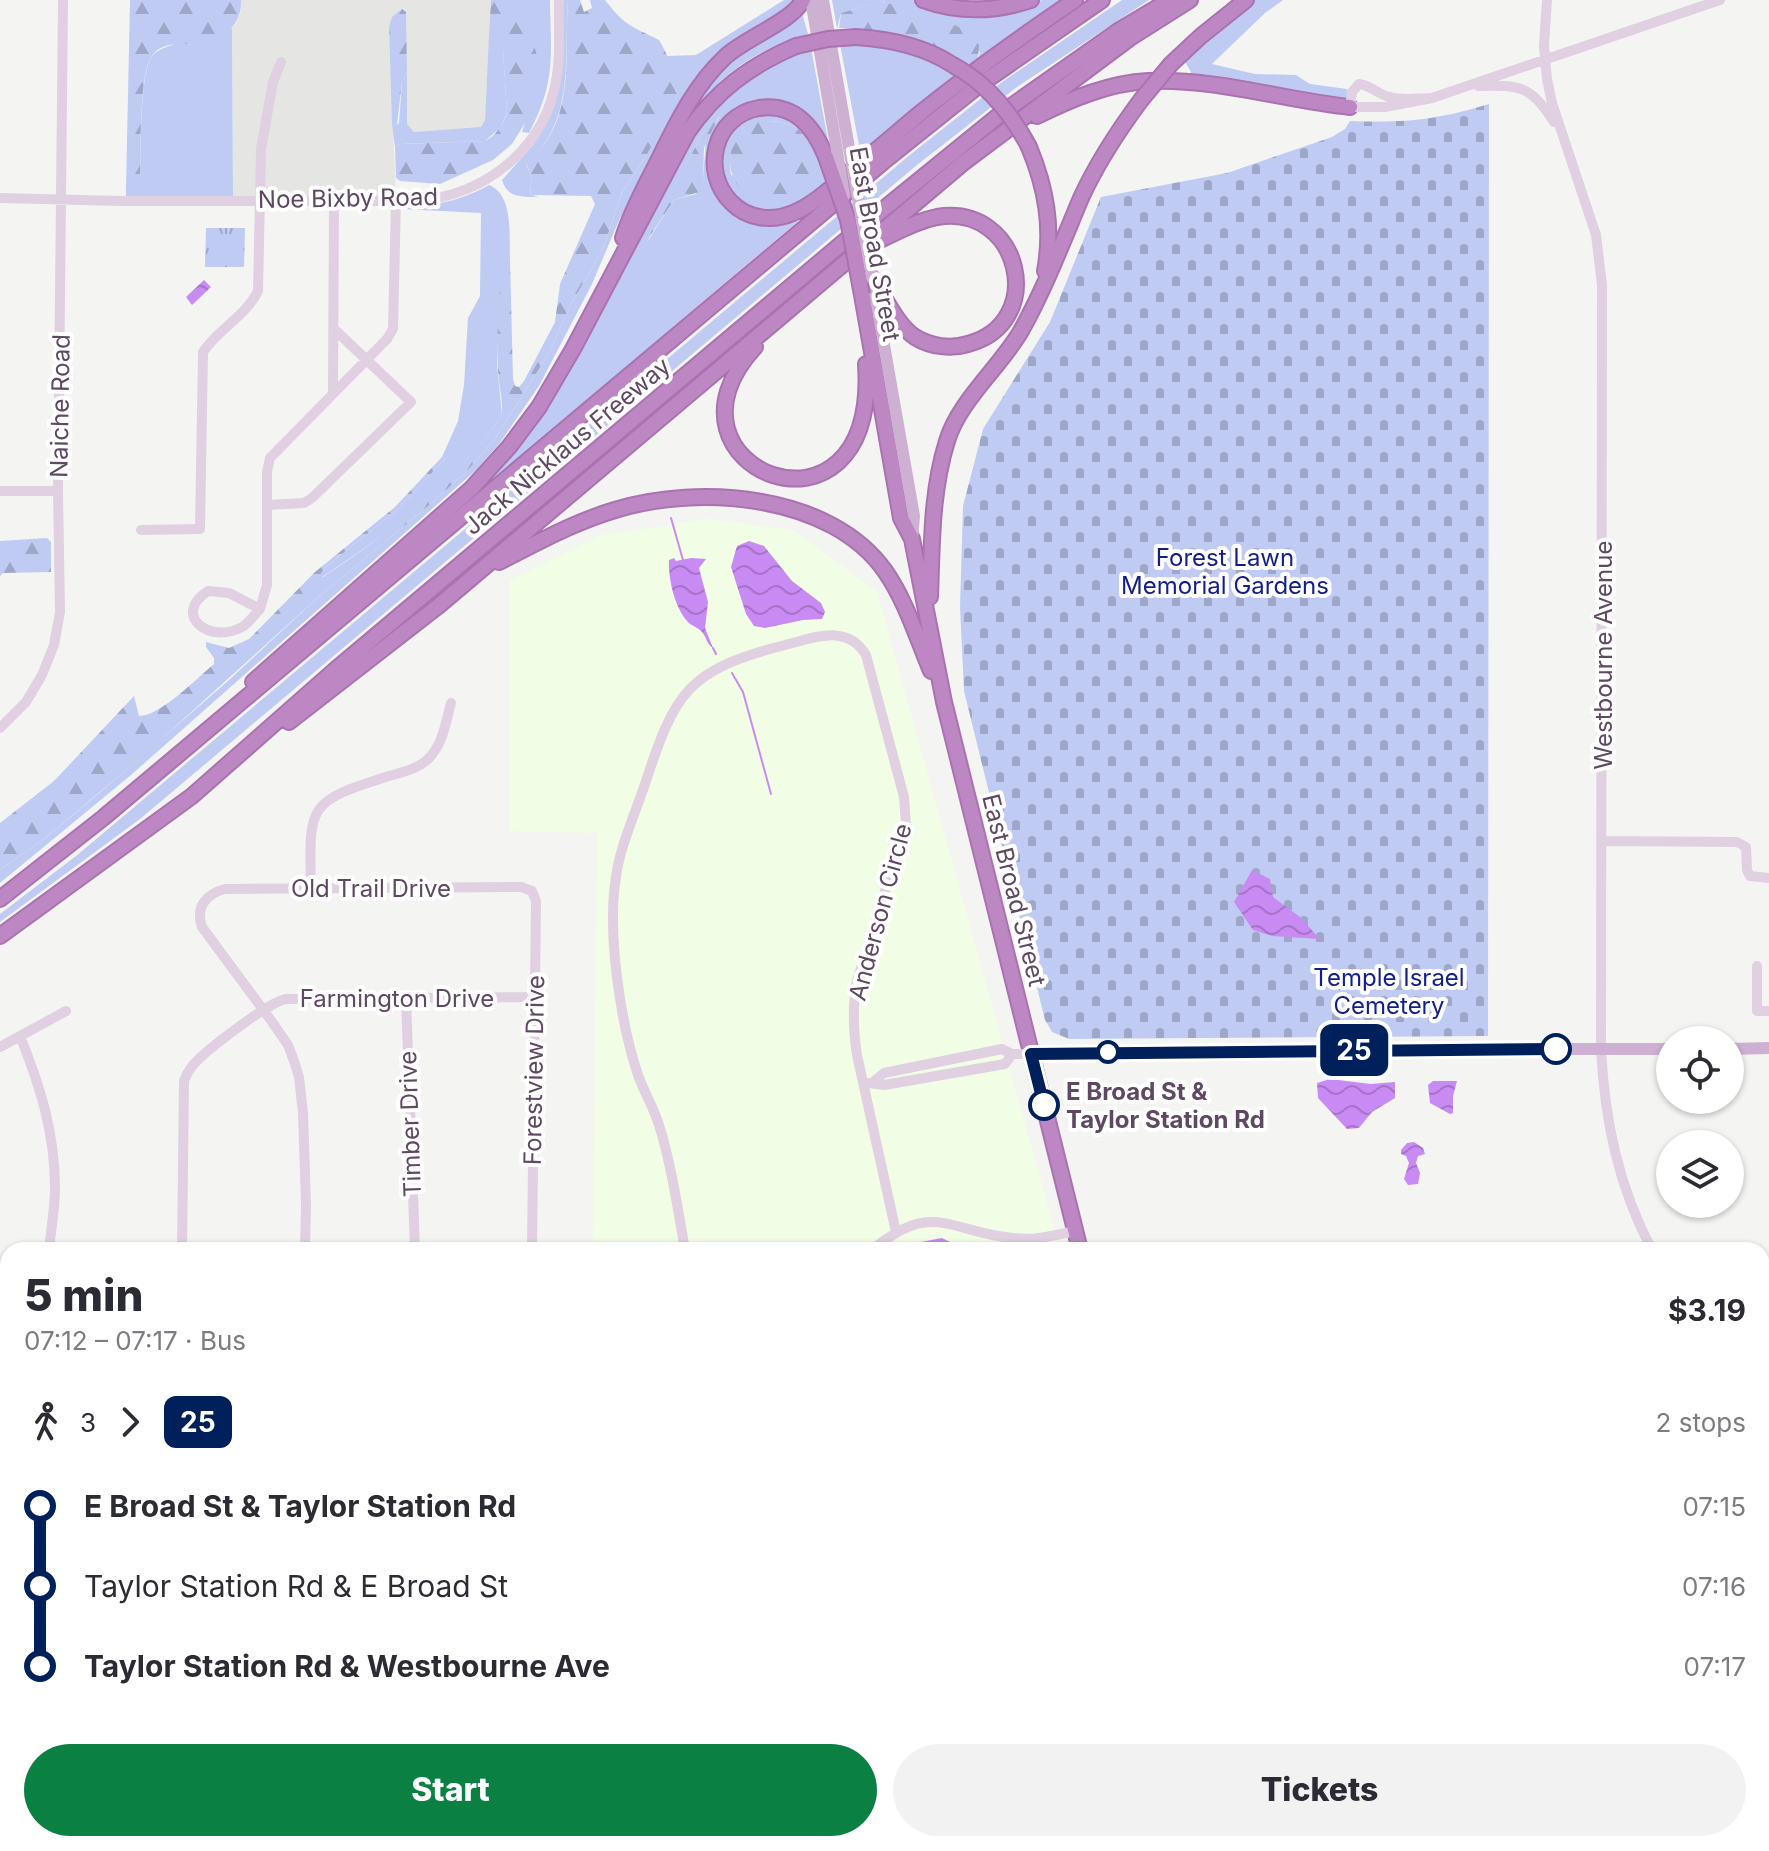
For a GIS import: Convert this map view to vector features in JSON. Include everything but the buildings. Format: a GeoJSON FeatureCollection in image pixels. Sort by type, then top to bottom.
{"type":"FeatureCollection","features":[{"type":"Feature","properties":{"kind":"highway"},"geometry":{"type":"LineString","coordinates":[[612,274],[630,218],[692,97],[724,57],[746,40],[797,11],[803,0]]}},
{"type":"Feature","properties":{"kind":"highway"},"geometry":{"type":"LineString","coordinates":[[923,0],[972,10],[1001,8],[1031,0]]}},
{"type":"Feature","properties":{"kind":"highway","name":"East Broad Street"},"geometry":{"type":"LineString","coordinates":[[1075,0],[975,69],[828,190],[794,213],[768,218],[742,211],[726,197],[714,173],[715,149],[727,127],[735,118],[761,108],[788,110],[799,116],[831,154],[848,220],[901,518],[912,539],[944,702],[1078,1242]]}},
{"type":"Feature","properties":{"kind":"highway","name":"Jack Nicklaus Freeway"},"geometry":{"type":"LineString","coordinates":[[0,899],[92,827],[883,162],[988,78],[1102,0]]}},
{"type":"Feature","properties":{"kind":"highway","name":"Jack Nicklaus Freeway"},"geometry":{"type":"LineString","coordinates":[[0,936],[192,796],[334,671],[919,180],[1041,84],[1170,0]]}},
{"type":"Feature","properties":{"kind":"highway"},"geometry":{"type":"LineString","coordinates":[[192,796],[477,574],[963,163],[1130,38],[1190,0]]}},
{"type":"Feature","properties":{"kind":"highway"},"geometry":{"type":"LineString","coordinates":[[929,626],[932,515],[948,437],[971,399],[1020,333],[1096,167],[1141,100],[1171,64],[1246,0]]}},
{"type":"Feature","properties":{"kind":"highway"},"geometry":{"type":"LineString","coordinates":[[211,726],[263,670],[444,513],[509,447],[549,392],[687,133],[738,76],[766,58],[796,46],[828,39],[886,39],[909,45],[977,80],[1011,116],[1029,147],[1044,190],[1049,223],[1044,273],[1032,309]]}},
{"type":"Feature","properties":{"kind":"highway"},"geometry":{"type":"LineString","coordinates":[[998,137],[1078,98],[1113,86],[1146,81],[1205,84],[1350,107]]}},
{"type":"Feature","properties":{"kind":"highway"},"geometry":{"type":"LineString","coordinates":[[862,248],[923,221],[948,216],[966,218],[983,224],[998,235],[1013,262],[1016,288],[1008,313],[989,335],[975,342],[945,347],[923,341],[904,328],[872,278]]}},
{"type":"Feature","properties":{"kind":"highway"},"geometry":{"type":"LineString","coordinates":[[789,310],[740,365],[728,388],[725,414],[730,437],[743,458],[772,476],[798,479],[815,476],[838,462],[851,448],[862,421],[867,377],[862,295]]}},
{"type":"Feature","properties":{"kind":"highway"},"geometry":{"type":"LineString","coordinates":[[477,574],[576,524],[627,507],[687,497],[727,498],[779,506],[835,526],[862,546],[884,570],[900,596],[944,702]]}},
{"type":"Feature","properties":{"kind":"main road","name":"East Broad Street"},"geometry":{"type":"LineString","coordinates":[[811,0],[831,154]]}},
{"type":"Feature","properties":{"kind":"main road","name":"East Broad Street"},"geometry":{"type":"LineString","coordinates":[[823,0],[914,516],[912,539]]}},
{"type":"Feature","properties":{"kind":"main road"},"geometry":{"type":"LineString","coordinates":[[1744,1049],[1769,1048]]}},
{"type":"Feature","properties":{"kind":"main road"},"geometry":{"type":"LineString","coordinates":[[1031,1054],[1656,1049]]}},
{"type":"Feature","properties":{"kind":"street","name":"Naiche Road"},"geometry":{"type":"LineString","coordinates":[[0,728],[26,702],[42,675],[54,645],[60,612],[58,491],[63,0]]}},
{"type":"Feature","properties":{"kind":"street","name":"Noe Bixby Road"},"geometry":{"type":"LineString","coordinates":[[0,198],[396,201],[429,200],[470,189],[504,169],[523,150],[546,112],[557,78],[559,0]]}},
{"type":"Feature","properties":{"kind":"street","name":"Westbourne Avenue"},"geometry":{"type":"LineString","coordinates":[[1547,0],[1544,60],[1552,103],[1596,235],[1602,285],[1601,1050],[1604,1098],[1619,1175],[1648,1242]]}},
{"type":"Feature","properties":{"kind":"street"},"geometry":{"type":"LineString","coordinates":[[1432,98],[1394,99],[1359,84],[1352,92],[1350,107],[1385,107],[1432,98],[1720,0]]}},
{"type":"Feature","properties":{"kind":"street"},"geometry":{"type":"LineString","coordinates":[[141,530],[200,529],[203,352],[209,342],[249,305],[258,291],[261,149],[273,82],[281,62]]}},
{"type":"Feature","properties":{"kind":"street"},"geometry":{"type":"LineString","coordinates":[[1468,86],[1503,85],[1533,94],[1562,134]]}},
{"type":"Feature","properties":{"kind":"street"},"geometry":{"type":"LineString","coordinates":[[333,392],[334,201]]}},
{"type":"Feature","properties":{"kind":"street"},"geometry":{"type":"LineString","coordinates":[[260,609],[219,591],[208,591],[198,597],[193,607],[194,619],[201,628],[221,634],[241,628],[260,609],[267,585],[267,472],[270,458],[393,329],[396,201]]}},
{"type":"Feature","properties":{"kind":"street"},"geometry":{"type":"LineString","coordinates":[[267,505],[304,503],[312,498],[411,402],[334,329]]}},
{"type":"Feature","properties":{"kind":"street"},"geometry":{"type":"LineString","coordinates":[[0,491],[58,491]]}},
{"type":"Feature","properties":{"kind":"street","name":"Anderson Circle"},"geometry":{"type":"LineString","coordinates":[[683,1242],[660,1125],[639,1078],[630,1046],[614,933],[616,873],[664,727],[680,699],[696,682],[725,664],[763,651],[834,634],[852,639],[866,655],[904,797],[904,836],[855,992],[853,1028],[867,1082],[896,1232]]}},
{"type":"Feature","properties":{"kind":"street"},"geometry":{"type":"LineString","coordinates":[[311,889],[310,834],[319,808],[340,791],[425,762],[441,737],[451,703]]}},
{"type":"Feature","properties":{"kind":"street"},"geometry":{"type":"LineString","coordinates":[[1602,841],[1737,842],[1746,847],[1747,874],[1753,878],[1769,878]]}},
{"type":"Feature","properties":{"kind":"street","name":"Old Trail Drive"},"geometry":{"type":"LineString","coordinates":[[264,1010],[204,932],[199,914],[209,895],[225,889],[521,887],[532,891]]}},
{"type":"Feature","properties":{"kind":"street","name":"Forestview Drive"},"geometry":{"type":"LineString","coordinates":[[532,891],[536,901],[532,1242]]}},
{"type":"Feature","properties":{"kind":"street"},"geometry":{"type":"LineString","coordinates":[[1757,966],[1757,1011],[1769,1011]]}},
{"type":"Feature","properties":{"kind":"street","name":"Farmington Drive"},"geometry":{"type":"LineString","coordinates":[[264,1010],[286,999],[534,997]]}},
{"type":"Feature","properties":{"kind":"street","name":"Timber Drive"},"geometry":{"type":"LineString","coordinates":[[406,998],[415,1242]]}},
{"type":"Feature","properties":{"kind":"street"},"geometry":{"type":"LineString","coordinates":[[182,1242],[184,1081],[187,1072],[201,1057],[264,1010],[288,1045],[299,1077],[305,1242]]}},
{"type":"Feature","properties":{"kind":"street"},"geometry":{"type":"LineString","coordinates":[[0,1047],[66,1011]]}},
{"type":"Feature","properties":{"kind":"street"},"geometry":{"type":"LineString","coordinates":[[20,1036],[45,1103],[53,1148],[55,1189],[50,1242]]}},
{"type":"Feature","properties":{"kind":"street"},"geometry":{"type":"LineString","coordinates":[[867,1082],[884,1085],[1005,1064],[1012,1054],[1031,1054]]}},
{"type":"Feature","properties":{"kind":"street"},"geometry":{"type":"LineString","coordinates":[[883,1242],[913,1225],[935,1221],[1017,1239],[1075,1231]]}},
{"type":"Feature","properties":{"kind":"shaded area"},"geometry":{"type":"Polygon","coordinates":[[[241,0],[491,0],[485,120],[481,128],[414,132],[407,124],[406,12],[389,27],[396,196],[233,196],[232,28],[240,15],[241,0]]]}},
{"type":"Feature","properties":{"kind":"shaded area"},"geometry":{"type":"Polygon","coordinates":[[[709,519],[793,530],[877,592],[1058,1242],[593,1242],[597,833],[509,831],[510,580],[598,536],[709,519]]]}},
{"type":"Feature","properties":{"kind":"green space"},"geometry":{"type":"Polygon","coordinates":[[[130,0],[241,0],[237,20],[221,39],[210,43],[163,47],[150,59],[142,102],[140,188],[126,189],[130,0]]]}},
{"type":"Feature","properties":{"kind":"green space"},"geometry":{"type":"Polygon","coordinates":[[[491,0],[514,0],[517,15],[536,51],[538,60],[525,123],[512,144],[493,160],[440,184],[400,181],[396,178],[395,147],[400,144],[485,141],[496,133],[503,121],[507,113],[503,50],[489,34],[491,0]]]}},
{"type":"Feature","properties":{"kind":"green space"},"geometry":{"type":"Polygon","coordinates":[[[514,0],[550,0],[548,83],[529,133],[522,132],[525,123],[519,20],[514,12],[514,0]]]}},
{"type":"Feature","properties":{"kind":"green space"},"geometry":{"type":"Polygon","coordinates":[[[563,0],[568,0],[566,66],[560,109],[542,147],[526,164],[532,178],[530,191],[538,197],[516,195],[507,190],[502,180],[534,144],[549,117],[563,0]]]}},
{"type":"Feature","properties":{"kind":"green space"},"geometry":{"type":"Polygon","coordinates":[[[568,0],[580,0],[584,12],[592,8],[590,0],[605,0],[629,24],[659,40],[672,69],[677,101],[622,192],[603,249],[571,304],[549,353],[495,439],[468,470],[434,501],[315,600],[147,752],[48,836],[0,870],[0,823],[54,781],[134,696],[139,716],[157,710],[178,696],[214,664],[206,642],[229,648],[249,639],[315,572],[395,507],[442,457],[445,459],[397,510],[326,567],[318,577],[323,577],[347,561],[420,504],[465,461],[502,415],[498,371],[499,294],[507,259],[510,260],[513,379],[515,386],[519,387],[555,322],[560,284],[595,204],[591,196],[532,195],[532,178],[526,163],[554,129],[561,109],[565,88],[568,0]]]}},
{"type":"Feature","properties":{"kind":"green space"},"geometry":{"type":"Polygon","coordinates":[[[784,0],[797,0],[737,41],[646,176],[620,218],[592,284],[539,386],[499,444],[475,471],[131,775],[0,883],[0,870],[48,836],[98,794],[315,600],[468,470],[495,439],[549,353],[571,304],[603,249],[622,192],[646,156],[677,92],[667,56],[696,55],[784,0]]]}},
{"type":"Feature","properties":{"kind":"green space"},"geometry":{"type":"Polygon","coordinates":[[[832,0],[913,0],[932,7],[1018,8],[1042,0],[1064,0],[978,60],[980,52],[883,1],[841,13],[837,29],[832,0]]]}},
{"type":"Feature","properties":{"kind":"green space"},"geometry":{"type":"Polygon","coordinates":[[[1122,0],[1149,0],[1017,87],[917,165],[140,819],[0,922],[0,914],[76,856],[911,154],[1002,82],[1122,0]]]}},
{"type":"Feature","properties":{"kind":"green space"},"geometry":{"type":"Polygon","coordinates":[[[1255,0],[1283,0],[1212,64],[1255,74],[1296,75],[1310,84],[1347,89],[1347,103],[1190,76],[1184,60],[1223,23],[1255,0]]]}},
{"type":"Feature","properties":{"kind":"green space"},"geometry":{"type":"Polygon","coordinates":[[[882,1],[966,29],[979,45],[978,60],[971,65],[940,48],[891,33],[839,28],[841,13],[882,1]]]}},
{"type":"Feature","properties":{"kind":"green space"},"geometry":{"type":"Polygon","coordinates":[[[402,9],[406,12],[407,72],[402,82],[397,125],[392,124],[389,27],[392,17],[402,9]]]}},
{"type":"Feature","properties":{"kind":"green space"},"geometry":{"type":"Polygon","coordinates":[[[802,13],[808,34],[771,47],[738,67],[710,92],[685,123],[705,87],[718,72],[767,33],[802,13]]]}},
{"type":"Feature","properties":{"kind":"green space"},"geometry":{"type":"Polygon","coordinates":[[[232,28],[233,196],[126,196],[126,189],[140,187],[143,98],[152,56],[168,46],[214,38],[232,28]]]}},
{"type":"Feature","properties":{"kind":"green space"},"geometry":{"type":"Polygon","coordinates":[[[489,34],[503,49],[507,113],[500,128],[485,141],[400,144],[395,147],[392,124],[399,123],[402,82],[407,72],[407,124],[414,132],[481,127],[485,120],[489,34]]]}},
{"type":"Feature","properties":{"kind":"green space"},"geometry":{"type":"Polygon","coordinates":[[[853,43],[908,53],[958,75],[861,156],[840,44],[853,43]]]}},
{"type":"Feature","properties":{"kind":"green space"},"geometry":{"type":"Polygon","coordinates":[[[811,48],[828,140],[767,103],[713,142],[731,208],[798,218],[797,222],[471,498],[496,470],[687,143],[722,97],[783,57],[811,48]],[[720,116],[702,134],[647,242],[674,200],[696,194],[703,179],[706,140],[720,116]]]}},
{"type":"Feature","properties":{"kind":"green space","name":"Forest Lawn Memorial Gardens"},"geometry":{"type":"Polygon","coordinates":[[[1489,104],[1488,1036],[1069,1039],[1052,1032],[1045,1020],[964,691],[960,607],[963,506],[983,429],[1050,322],[1101,197],[1227,173],[1332,137],[1345,129],[1350,121],[1421,119],[1489,104]]]}},
{"type":"Feature","properties":{"kind":"green space"},"geometry":{"type":"Polygon","coordinates":[[[768,112],[795,119],[811,141],[789,125],[761,121],[741,138],[733,150],[731,175],[801,198],[827,179],[828,183],[797,205],[767,211],[747,205],[732,193],[723,177],[721,158],[727,140],[742,123],[768,112]]]}},
{"type":"Feature","properties":{"kind":"green space"},"geometry":{"type":"Polygon","coordinates":[[[720,114],[704,148],[703,179],[699,192],[674,200],[646,242],[702,134],[720,114]]]}},
{"type":"Feature","properties":{"kind":"green space"},"geometry":{"type":"Polygon","coordinates":[[[761,121],[787,124],[806,135],[819,154],[827,179],[796,200],[775,204],[756,201],[743,191],[734,178],[730,162],[733,146],[743,132],[761,121]]]}},
{"type":"Feature","properties":{"kind":"green space"},"geometry":{"type":"Polygon","coordinates":[[[489,185],[503,197],[510,229],[510,260],[507,259],[500,293],[497,365],[502,415],[465,462],[420,505],[372,543],[317,578],[326,567],[397,510],[445,459],[442,457],[458,421],[464,385],[468,318],[480,296],[481,213],[402,209],[453,200],[489,185]]]}},
{"type":"Feature","properties":{"kind":"green space"},"geometry":{"type":"Polygon","coordinates":[[[206,228],[245,228],[244,267],[205,267],[206,228]]]}},
{"type":"Feature","properties":{"kind":"green space"},"geometry":{"type":"Polygon","coordinates":[[[47,538],[51,542],[51,572],[3,573],[0,576],[0,541],[47,538]]]}},
{"type":"Feature","properties":{"kind":"water"},"geometry":{"type":"Polygon","coordinates":[[[204,280],[211,287],[192,305],[186,297],[204,280]]]}},
{"type":"Feature","properties":{"kind":"water"},"geometry":{"type":"Polygon","coordinates":[[[749,541],[764,546],[792,581],[821,603],[825,612],[822,619],[765,628],[754,626],[746,614],[731,567],[737,546],[749,541]]]}},
{"type":"Feature","properties":{"kind":"water"},"geometry":{"type":"Polygon","coordinates":[[[674,558],[676,561],[706,559],[699,568],[708,602],[705,628],[713,648],[679,608],[670,575],[669,560],[674,558]]]}},
{"type":"Feature","properties":{"kind":"water"},"geometry":{"type":"Polygon","coordinates":[[[1252,870],[1270,879],[1273,897],[1300,917],[1320,939],[1272,936],[1253,930],[1234,902],[1252,870]]]}},
{"type":"Feature","properties":{"kind":"water"},"geometry":{"type":"Polygon","coordinates":[[[1330,1079],[1371,1084],[1395,1082],[1395,1098],[1372,1112],[1359,1128],[1347,1129],[1318,1098],[1317,1083],[1330,1079]]]}},
{"type":"Feature","properties":{"kind":"water"},"geometry":{"type":"Polygon","coordinates":[[[1433,1081],[1457,1081],[1453,1113],[1430,1103],[1428,1085],[1433,1081]]]}},
{"type":"Feature","properties":{"kind":"water"},"geometry":{"type":"Polygon","coordinates":[[[1414,1142],[1423,1148],[1425,1154],[1418,1156],[1416,1163],[1420,1173],[1418,1184],[1408,1185],[1404,1179],[1409,1163],[1401,1150],[1407,1143],[1414,1142]]]}},
{"type":"Feature","properties":{"kind":"water"},"geometry":{"type":"Polygon","coordinates":[[[942,1238],[950,1242],[921,1242],[942,1238]]]}},
{"type":"Feature","properties":{"kind":"waterway"},"geometry":{"type":"LineString","coordinates":[[671,518],[683,560]]}},
{"type":"Feature","properties":{"kind":"waterway"},"geometry":{"type":"LineString","coordinates":[[713,648],[716,654]]}},
{"type":"Feature","properties":{"kind":"waterway"},"geometry":{"type":"LineString","coordinates":[[732,673],[743,692],[771,794]]}},
{"type":"Feature","properties":{"kind":"bus line","name":"25"},"geometry":{"type":"LineString","coordinates":[[1044,1105],[1031,1054],[1556,1049]]}},
{"type":"Feature","properties":{"kind":"place","name":"E Broad St & Taylor Station Rd"},"geometry":{"type":"Point","coordinates":[1044,1105]}},
{"type":"Feature","properties":{"kind":"park label","name":"Temple Israel Cemetery"},"geometry":{"type":"Point","coordinates":[1389,991]}}]}
